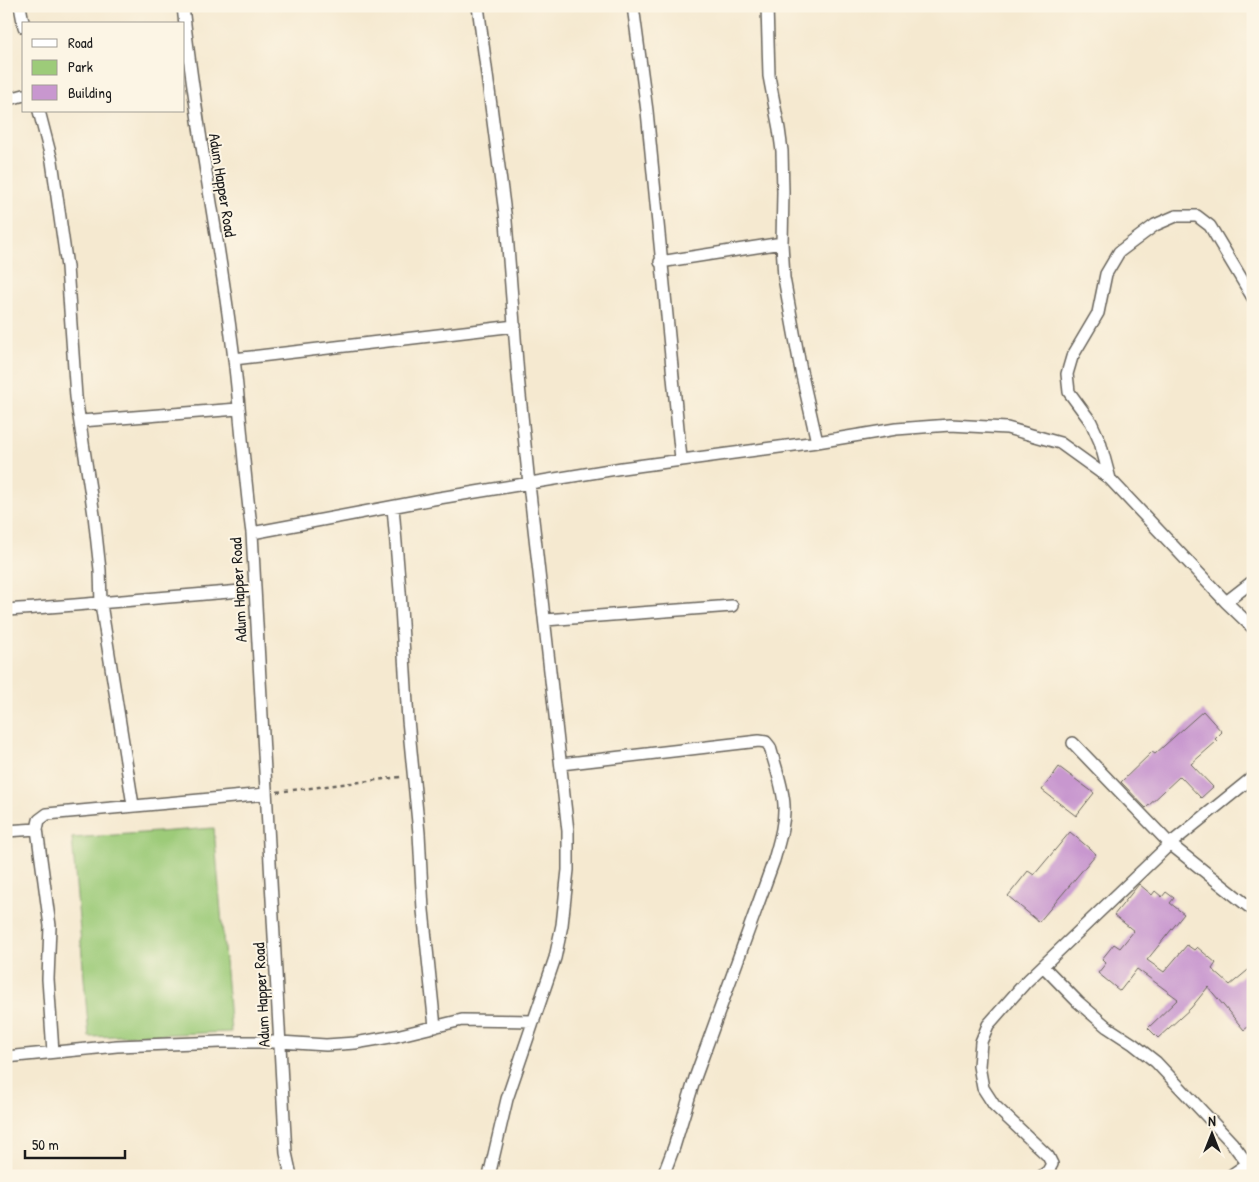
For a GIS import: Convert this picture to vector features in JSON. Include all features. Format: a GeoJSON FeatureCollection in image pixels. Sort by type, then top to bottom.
{"type":"FeatureCollection","features":[{"type":"Feature","properties":{"kind":"street"},"geometry":{"type":"LineString","coordinates":[[20,6],[23,22]]}},
{"type":"Feature","properties":{"kind":"street","name":"Adum Happer Road"},"geometry":{"type":"LineString","coordinates":[[183,6],[184,22]]}},
{"type":"Feature","properties":{"kind":"street"},"geometry":{"type":"LineString","coordinates":[[478,6],[506,221],[518,376],[568,831],[568,870],[562,925],[555,958],[507,1099],[490,1176]]}},
{"type":"Feature","properties":{"kind":"street"},"geometry":{"type":"LineString","coordinates":[[633,6],[646,110],[681,459]]}},
{"type":"Feature","properties":{"kind":"street"},"geometry":{"type":"LineString","coordinates":[[768,6],[769,76],[782,151],[784,278],[790,316],[817,442]]}},
{"type":"Feature","properties":{"kind":"street","name":"Adum Happer Road"},"geometry":{"type":"LineString","coordinates":[[185,41],[186,59],[234,359],[252,533],[286,1152],[292,1176]]}},
{"type":"Feature","properties":{"kind":"street"},"geometry":{"type":"LineString","coordinates":[[6,100],[22,96]]}},
{"type":"Feature","properties":{"kind":"street"},"geometry":{"type":"LineString","coordinates":[[39,112],[52,161],[67,266],[76,398],[81,421],[97,544],[101,604],[133,805]]}},
{"type":"Feature","properties":{"kind":"street"},"geometry":{"type":"LineString","coordinates":[[1110,479],[1100,442],[1090,422],[1070,392],[1067,374],[1072,357],[1098,313],[1106,274],[1119,252],[1155,225],[1176,216],[1197,216],[1210,226],[1253,298]]}},
{"type":"Feature","properties":{"kind":"street"},"geometry":{"type":"LineString","coordinates":[[660,262],[782,243]]}},
{"type":"Feature","properties":{"kind":"street"},"geometry":{"type":"LineString","coordinates":[[234,359],[515,326]]}},
{"type":"Feature","properties":{"kind":"street"},"geometry":{"type":"LineString","coordinates":[[81,421],[238,409]]}},
{"type":"Feature","properties":{"kind":"street"},"geometry":{"type":"LineString","coordinates":[[252,533],[393,507],[681,459],[817,442],[896,429],[950,425],[1007,428],[1060,443],[1110,479],[1253,628]]}},
{"type":"Feature","properties":{"kind":"street"},"geometry":{"type":"LineString","coordinates":[[393,507],[408,720],[420,833],[423,910],[435,1027]]}},
{"type":"Feature","properties":{"kind":"street"},"geometry":{"type":"LineString","coordinates":[[1226,602],[1253,581]]}},
{"type":"Feature","properties":{"kind":"street"},"geometry":{"type":"LineString","coordinates":[[6,610],[101,604],[255,590]]}},
{"type":"Feature","properties":{"kind":"street"},"geometry":{"type":"LineString","coordinates":[[545,620],[732,606]]}},
{"type":"Feature","properties":{"kind":"street"},"geometry":{"type":"LineString","coordinates":[[561,764],[766,742],[770,747],[783,797],[784,816],[774,860],[695,1078],[663,1176]]}},
{"type":"Feature","properties":{"kind":"street"},"geometry":{"type":"LineString","coordinates":[[1073,744],[1170,844],[1253,910]]}},
{"type":"Feature","properties":{"kind":"street"},"geometry":{"type":"LineString","coordinates":[[1042,1176],[1052,1164],[1048,1156],[994,1105],[983,1088],[979,1066],[981,1042],[988,1025],[1025,982],[1170,844],[1253,777]]}},
{"type":"Feature","properties":{"kind":"street"},"geometry":{"type":"LineString","coordinates":[[53,1052],[48,979],[50,926],[36,829],[39,820],[47,814],[266,794]]}},
{"type":"Feature","properties":{"kind":"street"},"geometry":{"type":"LineString","coordinates":[[6,831],[36,829]]}},
{"type":"Feature","properties":{"kind":"street"},"geometry":{"type":"LineString","coordinates":[[1043,966],[1078,1002],[1107,1027],[1156,1062],[1250,1162],[1230,1176]]}},
{"type":"Feature","properties":{"kind":"street"},"geometry":{"type":"LineString","coordinates":[[6,1057],[117,1046],[221,1042],[280,1042],[326,1045],[355,1043],[462,1020],[534,1021]]}},
{"type":"Feature","properties":{"kind":"path"},"geometry":{"type":"LineString","coordinates":[[266,794],[415,775]]}},
{"type":"Feature","properties":{"kind":"green space"},"geometry":{"type":"Polygon","coordinates":[[[214,828],[231,1032],[89,1037],[72,838],[214,828]]]}},
{"type":"Feature","properties":{"kind":"building"},"geometry":{"type":"Polygon","coordinates":[[[1203,711],[1222,732],[1215,739],[1217,741],[1191,764],[1213,787],[1201,798],[1180,776],[1146,808],[1121,782],[1152,752],[1155,754],[1203,711]]]}},
{"type":"Feature","properties":{"kind":"building"},"geometry":{"type":"Polygon","coordinates":[[[1059,767],[1094,793],[1076,816],[1042,790],[1059,767]]]}},
{"type":"Feature","properties":{"kind":"building"},"geometry":{"type":"Polygon","coordinates":[[[1070,832],[1096,854],[1039,922],[1008,896],[1028,871],[1034,875],[1070,832]]]}},
{"type":"Feature","properties":{"kind":"building"},"geometry":{"type":"Polygon","coordinates":[[[1139,884],[1152,895],[1155,891],[1162,897],[1166,892],[1174,898],[1170,903],[1184,914],[1147,960],[1164,972],[1187,945],[1194,950],[1197,947],[1216,963],[1212,969],[1230,985],[1253,966],[1253,1023],[1244,1030],[1208,987],[1191,1008],[1158,1038],[1148,1028],[1178,999],[1137,969],[1120,991],[1098,973],[1106,963],[1102,959],[1114,944],[1120,948],[1134,931],[1114,915],[1139,884]]]}}]}
